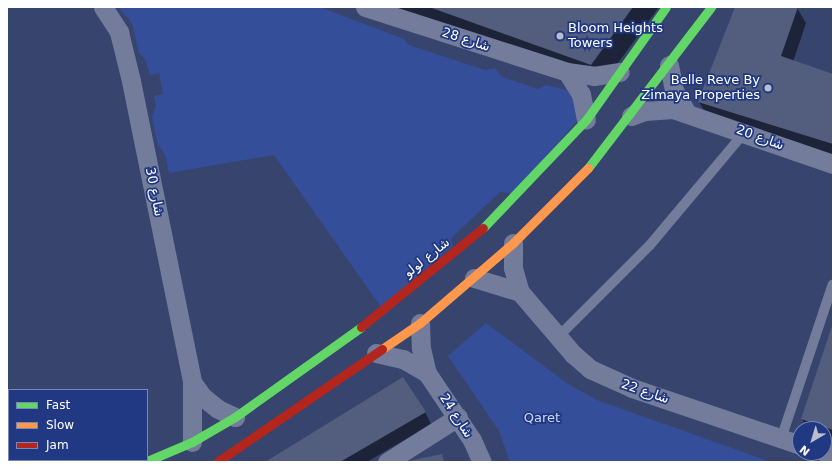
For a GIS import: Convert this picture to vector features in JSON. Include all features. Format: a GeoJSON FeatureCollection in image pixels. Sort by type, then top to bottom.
{"type":"FeatureCollection","features":[{"type":"Feature","properties":{"kind":"street","name":"شارع 30"},"geometry":{"type":"LineString","coordinates":[[103,7],[119,32],[124,49],[192,382],[192,442]]}},
{"type":"Feature","properties":{"kind":"street","name":"شارع 28"},"geometry":{"type":"LineString","coordinates":[[365,7],[567,72],[594,76],[620,72]]}},
{"type":"Feature","properties":{"kind":"street","name":"شارع لولو"},"geometry":{"type":"LineString","coordinates":[[148,461],[192,442],[235,417],[347,338],[463,246],[539,172],[586,120],[666,7]]}},
{"type":"Feature","properties":{"kind":"street"},"geometry":{"type":"LineString","coordinates":[[219,461],[420,323],[513,243],[565,193],[631,116],[711,7]]}},
{"type":"Feature","properties":{"kind":"street"},"geometry":{"type":"LineString","coordinates":[[669,65],[674,90],[687,113]]}},
{"type":"Feature","properties":{"kind":"street"},"geometry":{"type":"LineString","coordinates":[[567,72],[581,94],[586,120]]}},
{"type":"Feature","properties":{"kind":"street","name":"شارع 20"},"geometry":{"type":"LineString","coordinates":[[631,116],[659,109],[687,113],[833,164]]}},
{"type":"Feature","properties":{"kind":"street","name":"شارع 22"},"geometry":{"type":"LineString","coordinates":[[513,243],[513,268],[520,292],[558,337],[584,364],[610,380],[792,442]]}},
{"type":"Feature","properties":{"kind":"street"},"geometry":{"type":"LineString","coordinates":[[474,278],[520,292]]}},
{"type":"Feature","properties":{"kind":"street","name":"شارع 24"},"geometry":{"type":"LineString","coordinates":[[420,323],[421,348],[427,372],[458,416],[482,462]]}},
{"type":"Feature","properties":{"kind":"street","name":"شارع 24"},"geometry":{"type":"LineString","coordinates":[[376,353],[403,359],[427,372]]}},
{"type":"Feature","properties":{"kind":"street","name":"شارع 30"},"geometry":{"type":"LineString","coordinates":[[192,382],[208,401],[235,417]]}},
{"type":"Feature","properties":{"kind":"street"},"geometry":{"type":"LineString","coordinates":[[388,462],[458,416]]}},
{"type":"Feature","properties":{"kind":"lane"},"geometry":{"type":"LineString","coordinates":[[558,337],[650,245],[744,133]]}},
{"type":"Feature","properties":{"kind":"lane"},"geometry":{"type":"LineString","coordinates":[[781,438],[833,284]]}},
{"type":"Feature","properties":{"kind":"green space"},"geometry":{"type":"Polygon","coordinates":[[[118,7],[320,7],[404,39],[409,45],[485,70],[495,68],[502,77],[538,89],[546,85],[567,90],[576,100],[582,115],[515,194],[500,192],[451,238],[453,246],[381,307],[274,155],[169,173],[165,155],[158,145],[152,117],[156,106],[154,96],[163,94],[159,73],[150,75],[145,59],[139,53],[132,23],[118,7]]]}},
{"type":"Feature","properties":{"kind":"green space","name":"Qaret"},"geometry":{"type":"Polygon","coordinates":[[[486,323],[568,384],[597,400],[771,462],[510,462],[499,431],[448,356],[486,323]]]}},
{"type":"Feature","properties":{"kind":"building","name":"Bloom Heights Towers"},"geometry":{"type":"Polygon","coordinates":[[[429,7],[633,7],[591,65],[429,7]]]}},
{"type":"Feature","properties":{"kind":"building","name":"Belle Reve By Zimaya Properties"},"geometry":{"type":"Polygon","coordinates":[[[735,7],[798,7],[781,56],[833,74],[833,144],[698,102],[735,7]]]}},
{"type":"Feature","properties":{"kind":"building"},"geometry":{"type":"Polygon","coordinates":[[[833,323],[833,430],[832,421],[807,421],[801,419],[833,323]]]}},
{"type":"Feature","properties":{"kind":"building"},"geometry":{"type":"Polygon","coordinates":[[[403,377],[426,412],[340,462],[265,462],[403,377]]]}},
{"type":"Feature","properties":{"kind":"building"},"geometry":{"type":"Polygon","coordinates":[[[442,454],[444,462],[409,462],[409,461],[442,454]]]}},
{"type":"Feature","properties":{"kind":"traffic: fast"},"geometry":{"type":"LineString","coordinates":[[483,228],[586,120],[666,7]]}},
{"type":"Feature","properties":{"kind":"traffic: fast"},"geometry":{"type":"LineString","coordinates":[[588,168],[711,7]]}},
{"type":"Feature","properties":{"kind":"traffic: fast"},"geometry":{"type":"LineString","coordinates":[[148,461],[192,442],[235,417],[361,327]]}},
{"type":"Feature","properties":{"kind":"traffic: slow"},"geometry":{"type":"LineString","coordinates":[[382,349],[420,323],[513,243],[588,168]]}},
{"type":"Feature","properties":{"kind":"traffic: jam"},"geometry":{"type":"LineString","coordinates":[[361,327],[483,228]]}},
{"type":"Feature","properties":{"kind":"traffic: jam"},"geometry":{"type":"LineString","coordinates":[[217,462],[382,349]]}},
{"type":"Feature","properties":{"kind":"place","name":"Bloom Heights Towers"},"geometry":{"type":"Point","coordinates":[560,36]}},
{"type":"Feature","properties":{"kind":"place","name":"Belle Reve By Zimaya Properties"},"geometry":{"type":"Point","coordinates":[768,88]}}]}
